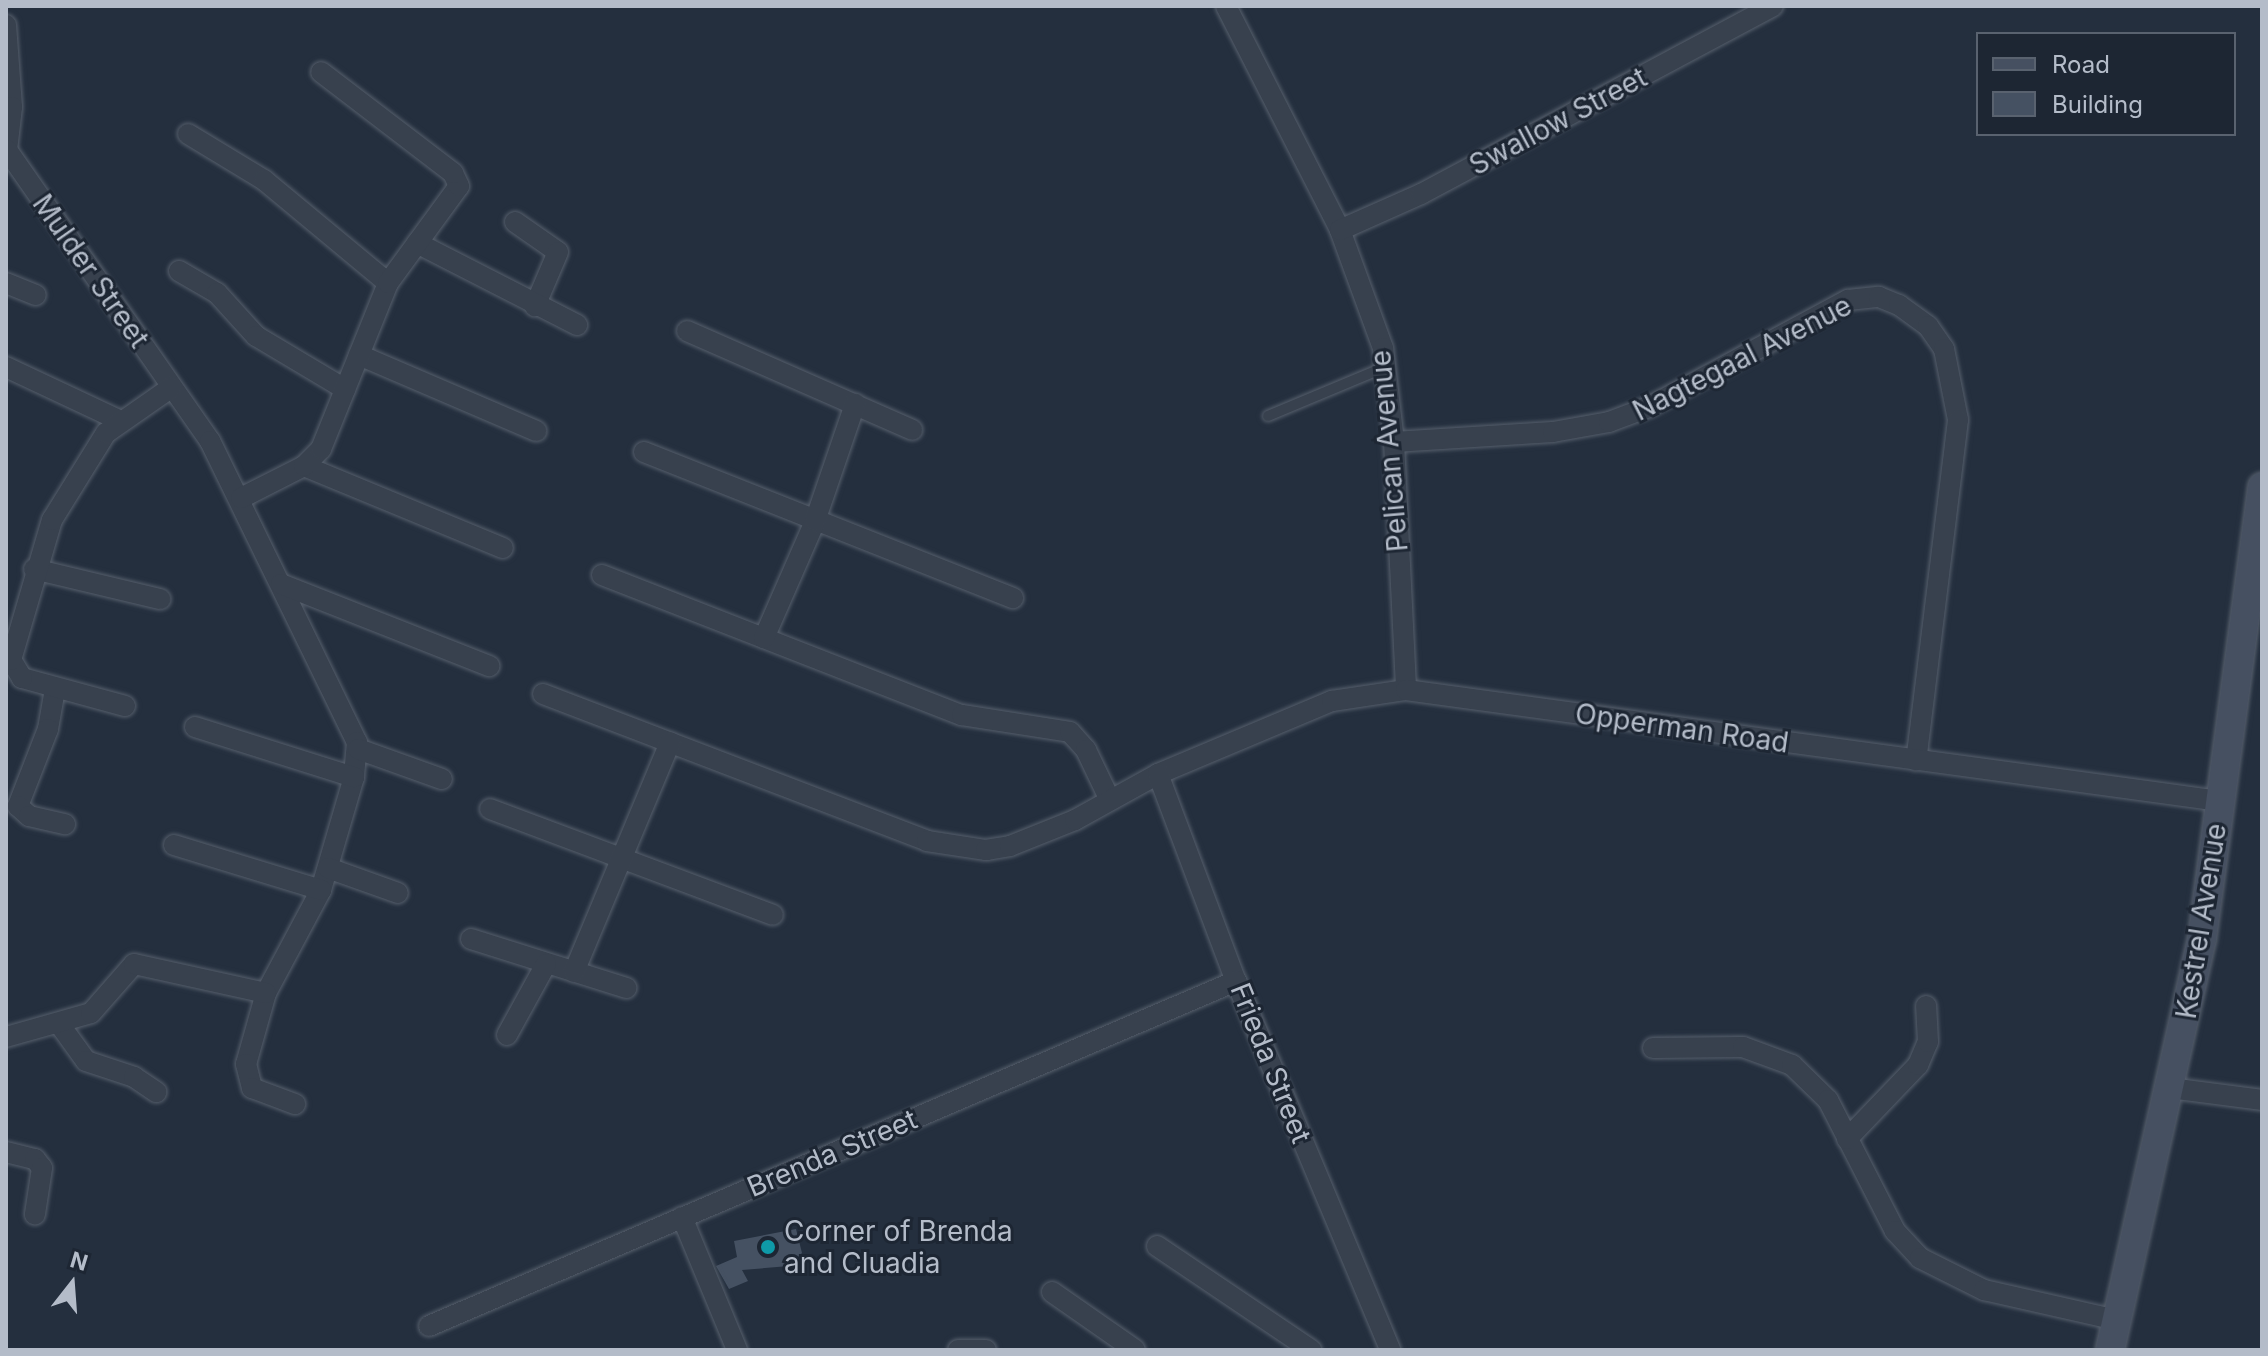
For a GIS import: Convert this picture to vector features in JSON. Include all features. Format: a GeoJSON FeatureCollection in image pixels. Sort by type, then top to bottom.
{"type":"FeatureCollection","features":[{"type":"Feature","properties":{"kind":"street","name":"Pelican Avenue"},"geometry":{"type":"LineString","coordinates":[[1226,6],[1340,230],[1385,367],[1394,442],[1406,690]]}},
{"type":"Feature","properties":{"kind":"street","name":"Swallow Street"},"geometry":{"type":"LineString","coordinates":[[1340,230],[1421,194],[1773,6]]}},
{"type":"Feature","properties":{"kind":"street","name":"Mulder Street"},"geometry":{"type":"LineString","coordinates":[[6,25],[12,107],[7,151],[172,387],[241,498],[352,726],[358,749]]}},
{"type":"Feature","properties":{"kind":"street"},"geometry":{"type":"LineString","coordinates":[[241,498],[304,466],[321,449],[388,283],[457,192],[458,179],[321,72]]}},
{"type":"Feature","properties":{"kind":"street"},"geometry":{"type":"LineString","coordinates":[[188,134],[264,180],[388,283]]}},
{"type":"Feature","properties":{"kind":"street"},"geometry":{"type":"LineString","coordinates":[[515,222],[558,252],[535,306]]}},
{"type":"Feature","properties":{"kind":"street"},"geometry":{"type":"LineString","coordinates":[[417,243],[577,325]]}},
{"type":"Feature","properties":{"kind":"street"},"geometry":{"type":"LineString","coordinates":[[179,271],[217,293],[256,336],[345,389]]}},
{"type":"Feature","properties":{"kind":"street"},"geometry":{"type":"LineString","coordinates":[[6,283],[36,295]]}},
{"type":"Feature","properties":{"kind":"street","name":"Nagtegaal Avenue"},"geometry":{"type":"LineString","coordinates":[[1394,442],[1553,432],[1609,422],[1649,407],[1848,300],[1879,297],[1899,305],[1928,326],[1944,349],[1958,420],[1916,760]]}},
{"type":"Feature","properties":{"kind":"street"},"geometry":{"type":"LineString","coordinates":[[687,331],[912,430]]}},
{"type":"Feature","properties":{"kind":"street"},"geometry":{"type":"LineString","coordinates":[[359,355],[536,431]]}},
{"type":"Feature","properties":{"kind":"street"},"geometry":{"type":"LineString","coordinates":[[6,367],[121,421]]}},
{"type":"Feature","properties":{"kind":"street"},"geometry":{"type":"LineString","coordinates":[[125,706],[22,678],[12,668],[34,569],[52,520],[106,433],[172,387]]}},
{"type":"Feature","properties":{"kind":"street"},"geometry":{"type":"LineString","coordinates":[[764,638],[815,521],[855,404]]}},
{"type":"Feature","properties":{"kind":"street"},"geometry":{"type":"LineString","coordinates":[[644,452],[1013,598]]}},
{"type":"Feature","properties":{"kind":"street"},"geometry":{"type":"LineString","coordinates":[[304,466],[503,548]]}},
{"type":"Feature","properties":{"kind":"street","name":"Kestrel Avenue"},"geometry":{"type":"LineString","coordinates":[[2110,1350],[2202,939],[2262,487]]}},
{"type":"Feature","properties":{"kind":"street"},"geometry":{"type":"LineString","coordinates":[[34,569],[160,599]]}},
{"type":"Feature","properties":{"kind":"street"},"geometry":{"type":"LineString","coordinates":[[602,575],[962,715],[1070,732],[1086,750],[1110,800]]}},
{"type":"Feature","properties":{"kind":"street"},"geometry":{"type":"LineString","coordinates":[[281,584],[489,666]]}},
{"type":"Feature","properties":{"kind":"street"},"geometry":{"type":"LineString","coordinates":[[55,689],[48,729],[18,806],[29,816],[65,824]]}},
{"type":"Feature","properties":{"kind":"street","name":"Opperman Road"},"geometry":{"type":"LineString","coordinates":[[543,694],[927,841],[967,848],[1010,846],[1158,774],[1332,701],[1406,690],[2220,801]]}},
{"type":"Feature","properties":{"kind":"street"},"geometry":{"type":"LineString","coordinates":[[195,727],[354,777]]}},
{"type":"Feature","properties":{"kind":"street"},"geometry":{"type":"LineString","coordinates":[[574,972],[670,742]]}},
{"type":"Feature","properties":{"kind":"street"},"geometry":{"type":"LineString","coordinates":[[295,1104],[260,1093],[245,1076],[266,993],[321,890],[354,777],[358,749],[442,779]]}},
{"type":"Feature","properties":{"kind":"street","name":"Frieda Street"},"geometry":{"type":"LineString","coordinates":[[1158,774],[1236,981],[1390,1350]]}},
{"type":"Feature","properties":{"kind":"street"},"geometry":{"type":"LineString","coordinates":[[490,809],[624,856],[773,915]]}},
{"type":"Feature","properties":{"kind":"street"},"geometry":{"type":"LineString","coordinates":[[174,845],[321,890]]}},
{"type":"Feature","properties":{"kind":"street"},"geometry":{"type":"LineString","coordinates":[[328,868],[398,893]]}},
{"type":"Feature","properties":{"kind":"street"},"geometry":{"type":"LineString","coordinates":[[471,939],[626,988]]}},
{"type":"Feature","properties":{"kind":"street"},"geometry":{"type":"LineString","coordinates":[[6,1037],[60,1025],[100,1006],[134,964],[266,993]]}},
{"type":"Feature","properties":{"kind":"street"},"geometry":{"type":"LineString","coordinates":[[507,1035],[546,964]]}},
{"type":"Feature","properties":{"kind":"street","name":"Brenda Street"},"geometry":{"type":"LineString","coordinates":[[429,1326],[1236,981]]}},
{"type":"Feature","properties":{"kind":"street"},"geometry":{"type":"LineString","coordinates":[[1847,1139],[1918,1065],[1928,1042],[1926,1006]]}},
{"type":"Feature","properties":{"kind":"street"},"geometry":{"type":"LineString","coordinates":[[60,1025],[86,1061],[134,1077],[156,1092]]}},
{"type":"Feature","properties":{"kind":"street"},"geometry":{"type":"LineString","coordinates":[[1653,1048],[1718,1045],[1779,1058],[1818,1085],[1895,1231],[1920,1258],[1984,1290],[2117,1320]]}},
{"type":"Feature","properties":{"kind":"street"},"geometry":{"type":"LineString","coordinates":[[2170,1088],[2262,1100]]}},
{"type":"Feature","properties":{"kind":"street"},"geometry":{"type":"LineString","coordinates":[[6,1152],[35,1159],[42,1168],[35,1214]]}},
{"type":"Feature","properties":{"kind":"street"},"geometry":{"type":"LineString","coordinates":[[682,1217],[737,1350]]}},
{"type":"Feature","properties":{"kind":"street"},"geometry":{"type":"LineString","coordinates":[[1157,1246],[1311,1350]]}},
{"type":"Feature","properties":{"kind":"street"},"geometry":{"type":"LineString","coordinates":[[1052,1292],[1135,1350]]}},
{"type":"Feature","properties":{"kind":"street"},"geometry":{"type":"LineString","coordinates":[[958,1350],[986,1350]]}},
{"type":"Feature","properties":{"kind":"lane"},"geometry":{"type":"LineString","coordinates":[[1268,416],[1385,367]]}},
{"type":"Feature","properties":{"kind":"building","name":"Corner of Brenda and Cluadia"},"geometry":{"type":"Polygon","coordinates":[[[796,1229],[802,1253],[789,1266],[742,1270],[748,1281],[729,1289],[716,1266],[737,1257],[734,1241],[796,1229]]]}},
{"type":"Feature","properties":{"kind":"place","name":"Corner of Brenda and Cluadia"},"geometry":{"type":"Point","coordinates":[768,1247]}}]}
